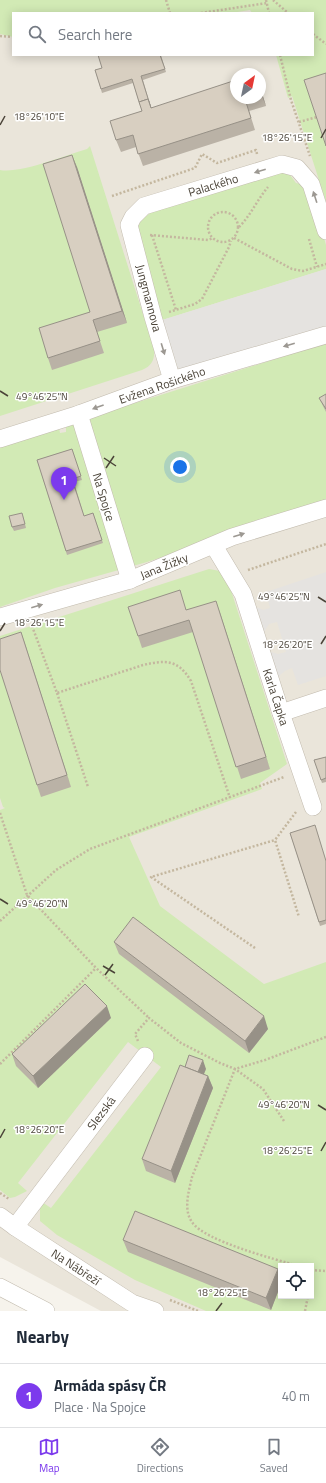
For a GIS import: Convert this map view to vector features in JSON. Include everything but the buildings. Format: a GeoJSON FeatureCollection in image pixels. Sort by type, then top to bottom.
{"type":"FeatureCollection","features":[{"type":"Feature","properties":{"kind":"street","name":"Palackého"},"geometry":{"type":"LineString","coordinates":[[132,225],[144,206],[282,164],[304,164]]}},
{"type":"Feature","properties":{"kind":"street"},"geometry":{"type":"LineString","coordinates":[[304,164],[326,231]]}},
{"type":"Feature","properties":{"kind":"street","name":"Jungmannova"},"geometry":{"type":"LineString","coordinates":[[132,225],[153,317],[172,380]]}},
{"type":"Feature","properties":{"kind":"street","name":"Evžena Rošického"},"geometry":{"type":"LineString","coordinates":[[0,438],[79,414],[172,380],[326,334]]}},
{"type":"Feature","properties":{"kind":"street","name":"Na Spojce"},"geometry":{"type":"LineString","coordinates":[[79,414],[130,580]]}},
{"type":"Feature","properties":{"kind":"street","name":"Jana Žižky"},"geometry":{"type":"LineString","coordinates":[[0,617],[130,580],[214,546],[232,537],[326,508]]}},
{"type":"Feature","properties":{"kind":"street","name":"Karla Čapka"},"geometry":{"type":"LineString","coordinates":[[214,546],[243,594],[281,713],[305,809]]}},
{"type":"Feature","properties":{"kind":"street"},"geometry":{"type":"LineString","coordinates":[[281,713],[326,698]]}},
{"type":"Feature","properties":{"kind":"street","name":"Slezská"},"geometry":{"type":"LineString","coordinates":[[15,1227],[145,1056]]}},
{"type":"Feature","properties":{"kind":"street","name":"Na Nábřeží"},"geometry":{"type":"LineString","coordinates":[[0,1216],[132,1303],[155,1311]]}},
{"type":"Feature","properties":{"kind":"street"},"geometry":{"type":"LineString","coordinates":[[0,1287],[46,1311]]}},
{"type":"Feature","properties":{"kind":"path"},"geometry":{"type":"LineString","coordinates":[[166,0],[170,12]]}},
{"type":"Feature","properties":{"kind":"path"},"geometry":{"type":"LineString","coordinates":[[273,0],[287,12]]}},
{"type":"Feature","properties":{"kind":"path"},"geometry":{"type":"LineString","coordinates":[[207,12],[266,2],[269,12]]}},
{"type":"Feature","properties":{"kind":"path"},"geometry":{"type":"LineString","coordinates":[[314,35],[326,44]]}},
{"type":"Feature","properties":{"kind":"path"},"geometry":{"type":"LineString","coordinates":[[0,36],[12,37]]}},
{"type":"Feature","properties":{"kind":"path"},"geometry":{"type":"LineString","coordinates":[[280,56],[291,100],[299,122],[304,164]]}},
{"type":"Feature","properties":{"kind":"path"},"geometry":{"type":"LineString","coordinates":[[299,122],[317,117]]}},
{"type":"Feature","properties":{"kind":"path"},"geometry":{"type":"LineString","coordinates":[[112,196],[195,168],[202,154],[217,163],[256,150]]}},
{"type":"Feature","properties":{"kind":"path"},"geometry":{"type":"LineString","coordinates":[[238,227],[248,217],[262,194],[271,185]]}},
{"type":"Feature","properties":{"kind":"path"},"geometry":{"type":"LineString","coordinates":[[153,317],[195,304],[202,299],[237,234],[238,227],[236,217],[223,211],[215,213],[208,225],[209,232],[213,238],[219,242],[225,243],[233,239]]}},
{"type":"Feature","properties":{"kind":"path"},"geometry":{"type":"LineString","coordinates":[[132,225],[152,235],[208,240],[213,238]]}},
{"type":"Feature","properties":{"kind":"path"},"geometry":{"type":"LineString","coordinates":[[152,235],[176,310]]}},
{"type":"Feature","properties":{"kind":"path"},"geometry":{"type":"LineString","coordinates":[[309,238],[317,267]]}},
{"type":"Feature","properties":{"kind":"path"},"geometry":{"type":"LineString","coordinates":[[233,239],[292,269],[303,271],[326,264]]}},
{"type":"Feature","properties":{"kind":"path"},"geometry":{"type":"LineString","coordinates":[[232,575],[326,544]]}},
{"type":"Feature","properties":{"kind":"path"},"geometry":{"type":"LineString","coordinates":[[31,624],[57,693],[88,787]]}},
{"type":"Feature","properties":{"kind":"path"},"geometry":{"type":"LineString","coordinates":[[57,693],[143,665],[165,662],[174,664],[184,670],[191,680],[230,798]]}},
{"type":"Feature","properties":{"kind":"path"},"geometry":{"type":"LineString","coordinates":[[0,921],[56,870],[90,849],[284,777]]}},
{"type":"Feature","properties":{"kind":"path"},"geometry":{"type":"LineString","coordinates":[[255,948],[151,877],[275,840],[305,809]]}},
{"type":"Feature","properties":{"kind":"path"},"geometry":{"type":"LineString","coordinates":[[0,813],[27,895],[96,968],[149,1018],[182,1043],[220,1063],[235,1069],[263,1089],[284,1121]]}},
{"type":"Feature","properties":{"kind":"path"},"geometry":{"type":"LineString","coordinates":[[275,840],[299,917]]}},
{"type":"Feature","properties":{"kind":"path"},"geometry":{"type":"LineString","coordinates":[[0,1064],[96,968]]}},
{"type":"Feature","properties":{"kind":"path"},"geometry":{"type":"LineString","coordinates":[[145,1056],[135,1034],[149,1018]]}},
{"type":"Feature","properties":{"kind":"path"},"geometry":{"type":"LineString","coordinates":[[235,1069],[265,1060],[326,1037]]}},
{"type":"Feature","properties":{"kind":"path"},"geometry":{"type":"LineString","coordinates":[[235,1069],[192,1177],[188,1194],[188,1209],[191,1222],[200,1230],[209,1235],[242,1248],[289,1263]]}},
{"type":"Feature","properties":{"kind":"path"},"geometry":{"type":"LineString","coordinates":[[314,1270],[326,1271]]}},
{"type":"Feature","properties":{"kind":"path"},"geometry":{"type":"LineString","coordinates":[[305,1311],[307,1299]]}},
{"type":"Feature","properties":{"kind":"shaded area"},"geometry":{"type":"Polygon","coordinates":[[[0,0],[326,0],[326,1311],[101,1311],[0,1257],[0,0]]]}},
{"type":"Feature","properties":{"kind":"shaded area"},"geometry":{"type":"Polygon","coordinates":[[[326,269],[326,326],[175,374],[159,321],[326,269]]]}},
{"type":"Feature","properties":{"kind":"shaded area"},"geometry":{"type":"Polygon","coordinates":[[[326,572],[326,676],[298,685],[292,668],[280,675],[277,683],[265,650],[278,654],[286,652],[277,622],[269,624],[265,630],[263,638],[252,605],[263,610],[270,608],[266,592],[326,572]]]}},
{"type":"Feature","properties":{"kind":"green space"},"geometry":{"type":"Polygon","coordinates":[[[0,0],[326,0],[326,202],[292,96],[288,98],[276,56],[314,56],[314,12],[251,12],[250,10],[237,12],[12,12],[12,37],[0,34],[0,0]]]}},
{"type":"Feature","properties":{"kind":"green space"},"geometry":{"type":"Polygon","coordinates":[[[90,146],[154,349],[153,359],[148,366],[142,370],[0,416],[0,170],[31,167],[87,149],[90,146]]]}},
{"type":"Feature","properties":{"kind":"green space"},"geometry":{"type":"Polygon","coordinates":[[[285,168],[296,183],[309,186],[326,245],[326,269],[159,321],[134,236],[141,220],[157,208],[285,168]]]}},
{"type":"Feature","properties":{"kind":"green space"},"geometry":{"type":"Polygon","coordinates":[[[326,343],[326,504],[147,562],[55,588],[0,607],[0,446],[59,428],[60,433],[66,432],[66,427],[97,415],[326,343]]]}},
{"type":"Feature","properties":{"kind":"green space"},"geometry":{"type":"Polygon","coordinates":[[[209,569],[220,571],[227,578],[287,764],[260,783],[262,789],[129,837],[160,906],[264,984],[326,962],[326,1311],[206,1311],[135,1280],[57,1235],[40,1221],[40,1208],[42,1202],[51,1208],[161,1067],[128,1042],[18,1183],[27,1191],[10,1198],[0,1190],[0,810],[5,808],[3,807],[0,798],[0,636],[209,569]]]}},
{"type":"Feature","properties":{"kind":"place","name":"Armáda spásy ČR"},"geometry":{"type":"Point","coordinates":[64,500]}}]}
